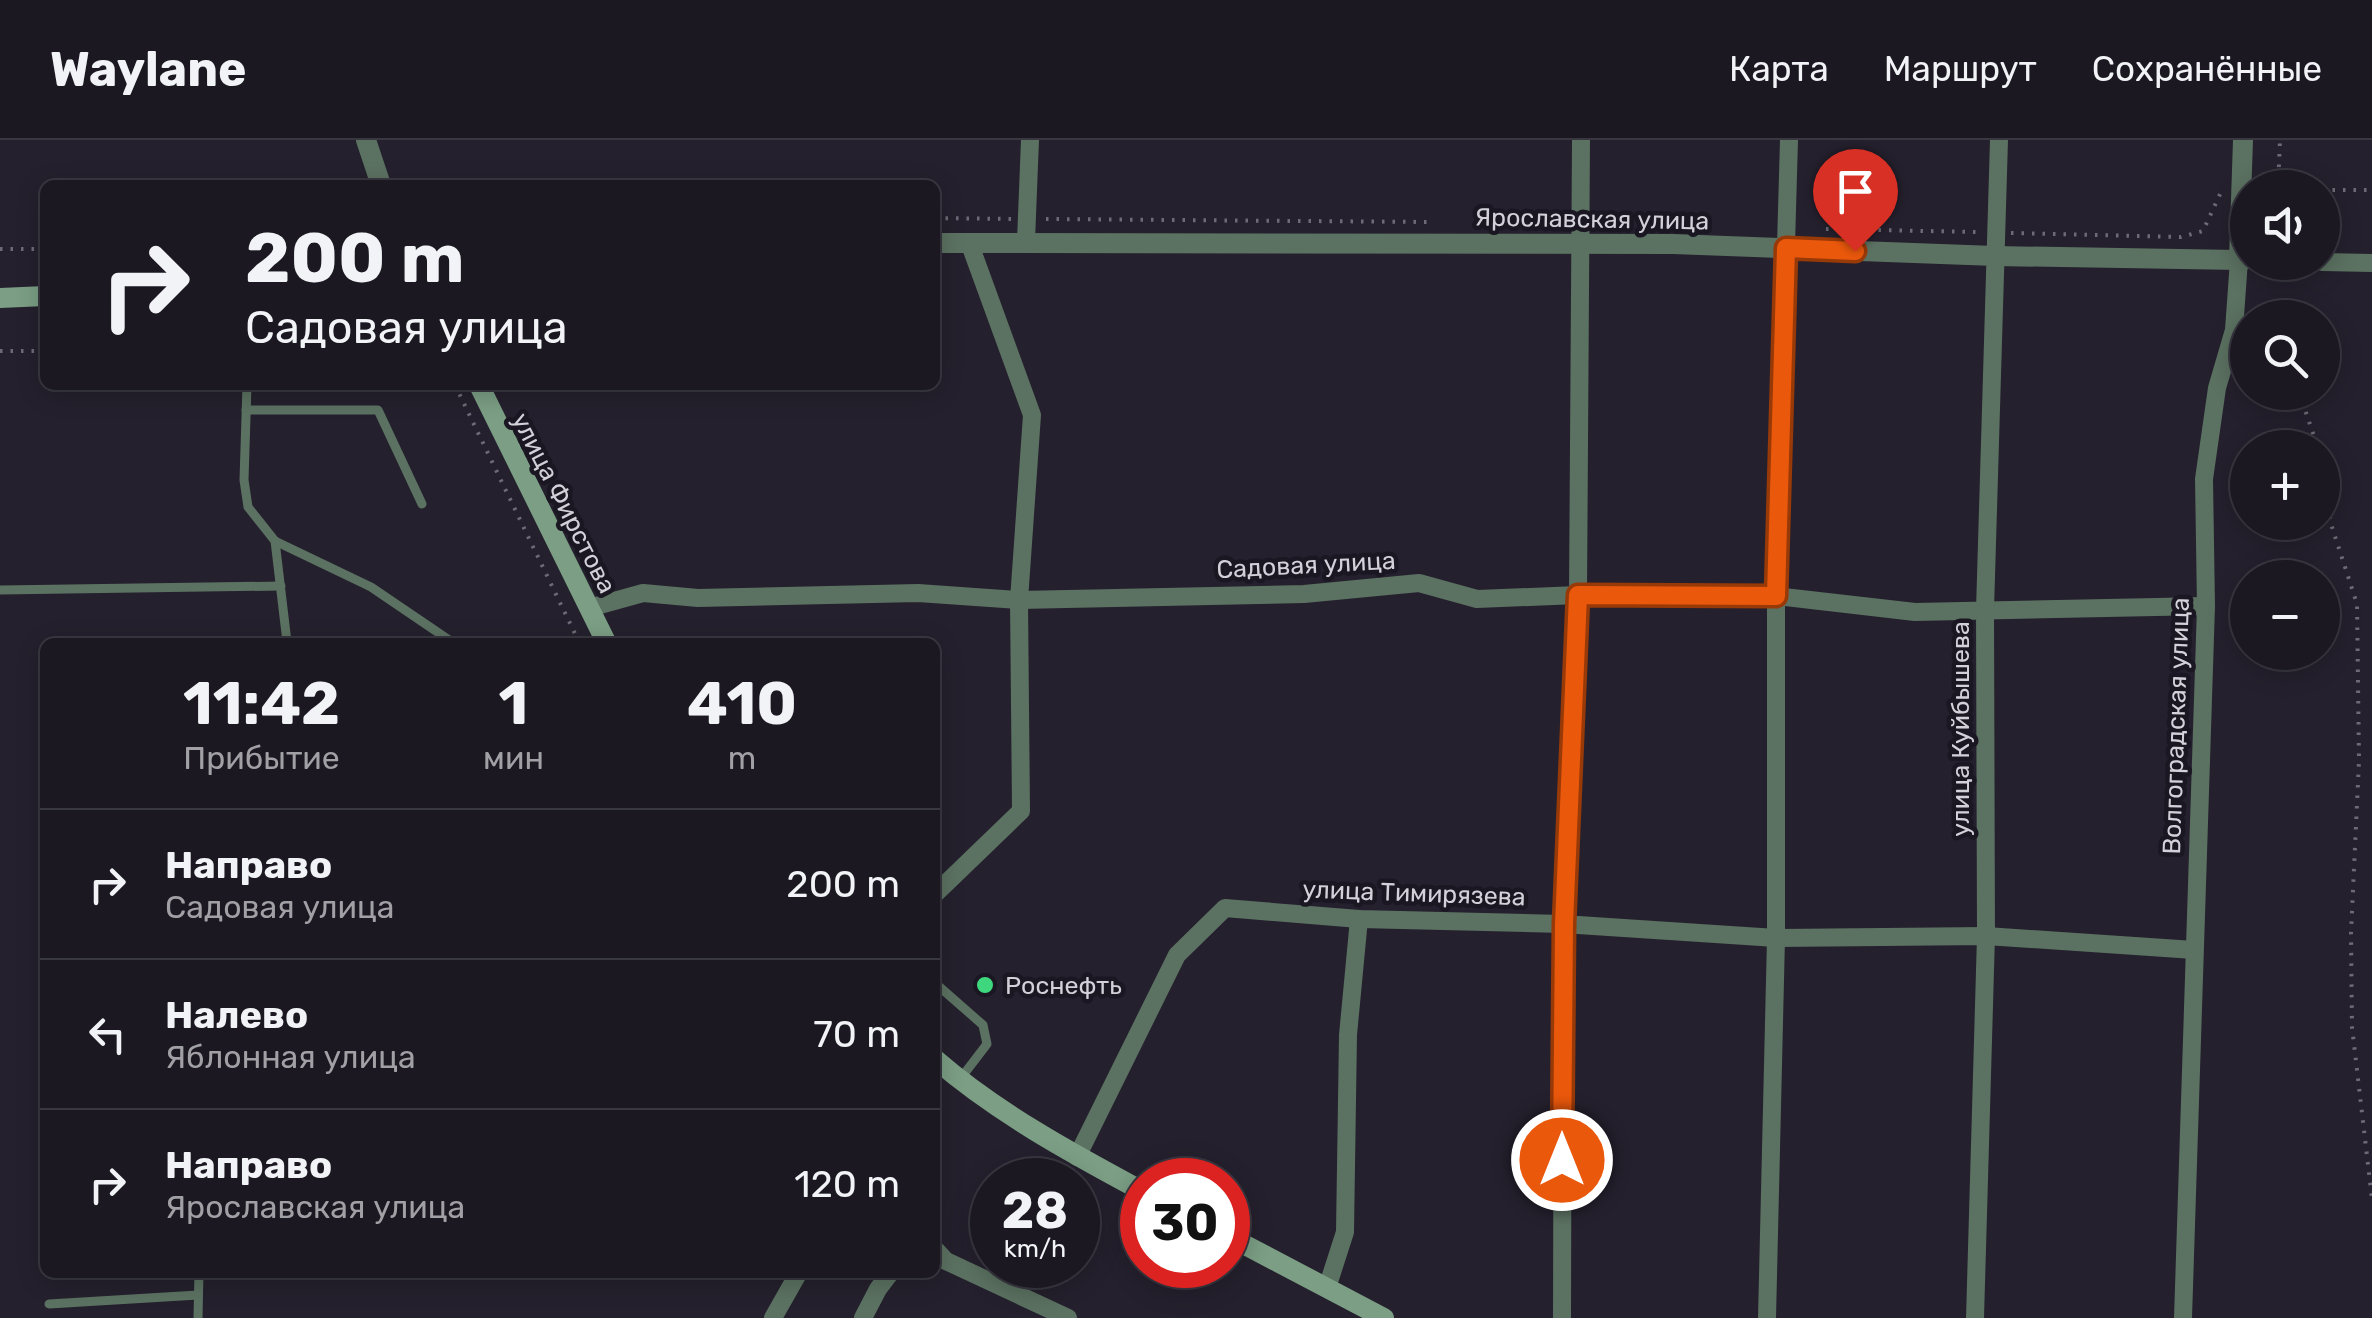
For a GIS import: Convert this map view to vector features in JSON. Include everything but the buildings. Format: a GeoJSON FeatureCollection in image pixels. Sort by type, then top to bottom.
{"type":"FeatureCollection","features":[{"type":"Feature","properties":{"kind":"main road"},"geometry":{"type":"LineString","coordinates":[[0,298],[40,296]]}},
{"type":"Feature","properties":{"kind":"main road","name":"улица Фирстова"},"geometry":{"type":"LineString","coordinates":[[481,390],[604,638]]}},
{"type":"Feature","properties":{"kind":"main road"},"geometry":{"type":"LineString","coordinates":[[940,1066],[1078,1157],[1120,1179]]}},
{"type":"Feature","properties":{"kind":"main road"},"geometry":{"type":"LineString","coordinates":[[1250,1248],[1327,1288],[1354,1310],[1384,1318]]}},
{"type":"Feature","properties":{"kind":"street"},"geometry":{"type":"LineString","coordinates":[[366,140],[380,180]]}},
{"type":"Feature","properties":{"kind":"street"},"geometry":{"type":"LineString","coordinates":[[1026,242],[1030,140]]}},
{"type":"Feature","properties":{"kind":"street"},"geometry":{"type":"LineString","coordinates":[[1562,1318],[1564,924],[1578,595],[1581,140]]}},
{"type":"Feature","properties":{"kind":"street"},"geometry":{"type":"LineString","coordinates":[[1767,1318],[1776,938],[1776,596],[1789,140]]}},
{"type":"Feature","properties":{"kind":"street","name":"улица Куйбышева"},"geometry":{"type":"LineString","coordinates":[[1975,1318],[1986,936],[1985,610],[1999,140]]}},
{"type":"Feature","properties":{"kind":"street","name":"Волгоградская улица"},"geometry":{"type":"LineString","coordinates":[[2242,170],[2243,140]]}},
{"type":"Feature","properties":{"kind":"street","name":"Ярославская улица"},"geometry":{"type":"LineString","coordinates":[[940,243],[1578,243],[1786,238],[1995,256],[2230,260]]}},
{"type":"Feature","properties":{"kind":"street"},"geometry":{"type":"LineString","coordinates":[[940,889],[1021,811],[1019,600],[1032,414],[969,242]]}},
{"type":"Feature","properties":{"kind":"street"},"geometry":{"type":"LineString","coordinates":[[2340,262],[2372,263]]}},
{"type":"Feature","properties":{"kind":"street","name":"Волгоградская улица"},"geometry":{"type":"LineString","coordinates":[[2183,1318],[2206,606],[2204,479],[2217,388],[2234,330],[2240,280]]}},
{"type":"Feature","properties":{"kind":"street","name":"Садовая улица"},"geometry":{"type":"LineString","coordinates":[[589,608],[643,594],[698,598],[918,593],[1019,600],[1304,594],[1419,583],[1477,599],[1776,596],[1915,612],[2206,606]]}},
{"type":"Feature","properties":{"kind":"street","name":"улица Тимирязева"},"geometry":{"type":"LineString","coordinates":[[1078,1157],[1176,955],[1225,908],[1359,919],[1564,924],[1776,938],[1986,936],[2194,950]]}},
{"type":"Feature","properties":{"kind":"street"},"geometry":{"type":"LineString","coordinates":[[1327,1288],[1345,1232],[1348,1035],[1359,919]]}},
{"type":"Feature","properties":{"kind":"street"},"geometry":{"type":"LineString","coordinates":[[940,1254],[1068,1318]]}},
{"type":"Feature","properties":{"kind":"street"},"geometry":{"type":"LineString","coordinates":[[773,1318],[796,1278]]}},
{"type":"Feature","properties":{"kind":"street"},"geometry":{"type":"LineString","coordinates":[[863,1318],[887,1278]]}},
{"type":"Feature","properties":{"kind":"lane"},"geometry":{"type":"LineString","coordinates":[[247,390],[244,480],[248,507],[276,541],[371,587],[446,638]]}},
{"type":"Feature","properties":{"kind":"lane"},"geometry":{"type":"LineString","coordinates":[[246,410],[378,410],[422,504]]}},
{"type":"Feature","properties":{"kind":"lane"},"geometry":{"type":"LineString","coordinates":[[276,541],[287,638]]}},
{"type":"Feature","properties":{"kind":"lane"},"geometry":{"type":"LineString","coordinates":[[0,590],[281,586]]}},
{"type":"Feature","properties":{"kind":"lane"},"geometry":{"type":"LineString","coordinates":[[940,987],[984,1026],[988,1044],[960,1080]]}},
{"type":"Feature","properties":{"kind":"lane"},"geometry":{"type":"LineString","coordinates":[[198,1318],[199,1278]]}},
{"type":"Feature","properties":{"kind":"lane"},"geometry":{"type":"LineString","coordinates":[[50,1304],[198,1295]]}},
{"type":"Feature","properties":{"kind":"path"},"geometry":{"type":"LineString","coordinates":[[2279,170],[2280,140]]}},
{"type":"Feature","properties":{"kind":"path"},"geometry":{"type":"LineString","coordinates":[[1786,238],[1996,232],[2181,237],[2203,230],[2222,188],[2230,188]]}},
{"type":"Feature","properties":{"kind":"path"},"geometry":{"type":"LineString","coordinates":[[2340,190],[2372,190]]}},
{"type":"Feature","properties":{"kind":"path"},"geometry":{"type":"LineString","coordinates":[[940,218],[1433,222]]}},
{"type":"Feature","properties":{"kind":"path"},"geometry":{"type":"LineString","coordinates":[[0,249],[40,249]]}},
{"type":"Feature","properties":{"kind":"path"},"geometry":{"type":"LineString","coordinates":[[0,352],[40,352]]}},
{"type":"Feature","properties":{"kind":"path"},"geometry":{"type":"LineString","coordinates":[[456,390],[577,638]]}},
{"type":"Feature","properties":{"kind":"path"},"geometry":{"type":"LineString","coordinates":[[2336,540],[2358,604],[2359,762],[2351,933],[2352,1027],[2372,1199]]}},
{"type":"Feature","properties":{"kind":"place","name":"Роснефть"},"geometry":{"type":"Point","coordinates":[985,985]}},
{"type":"Feature","properties":{"kind":"route"},"geometry":{"type":"LineString","coordinates":[[1562,1160],[1564,924],[1578,595],[1776,596],[1786,248],[1855,251]]}}]}
